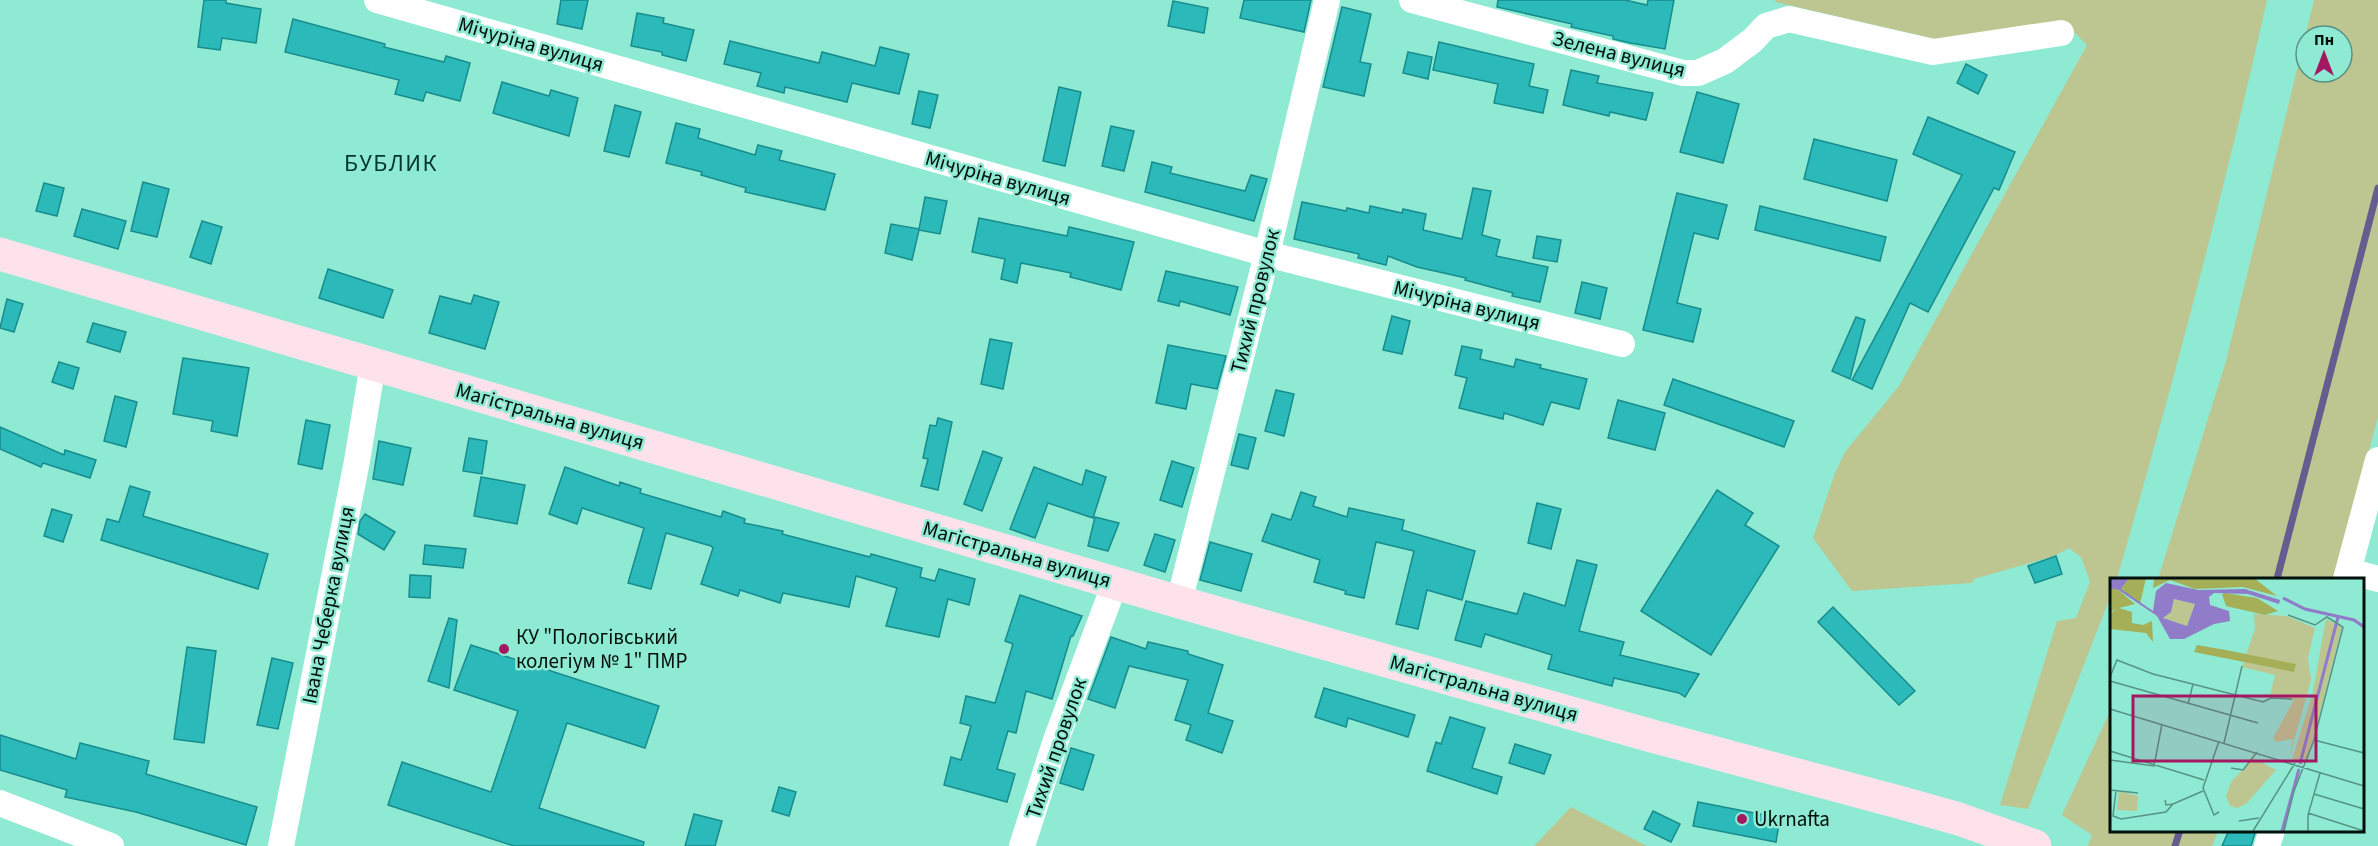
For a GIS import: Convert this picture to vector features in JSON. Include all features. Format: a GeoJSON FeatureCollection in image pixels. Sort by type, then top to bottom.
{"type":"FeatureCollection","features":[{"type":"Feature","properties":{"kind":"main road","name":"Магістральна вулиця"},"geometry":{"type":"LineString","coordinates":[[0,254],[1179,602],[1643,733],[1959,819],[2035,846]]}},
{"type":"Feature","properties":{"kind":"street","name":"Мічуріна вулиця"},"geometry":{"type":"LineString","coordinates":[[377,0],[1267,254],[1622,344]]}},
{"type":"Feature","properties":{"kind":"street","name":"Тихий провулок"},"geometry":{"type":"LineString","coordinates":[[1179,602],[1267,254],[1327,0]]}},
{"type":"Feature","properties":{"kind":"street","name":"Зелена вулиця"},"geometry":{"type":"LineString","coordinates":[[1412,0],[1683,73],[1698,73],[1725,61],[1753,40],[1766,26],[1789,19],[1934,52],[2061,33]]}},
{"type":"Feature","properties":{"kind":"street","name":"Івана Чеберка вулиця"},"geometry":{"type":"LineString","coordinates":[[281,846],[355,473],[373,364]]}},
{"type":"Feature","properties":{"kind":"street"},"geometry":{"type":"LineString","coordinates":[[2378,460],[2348,575],[2378,579]]}},
{"type":"Feature","properties":{"kind":"street","name":"Тихий провулок"},"geometry":{"type":"LineString","coordinates":[[1022,846],[1056,740],[1115,583]]}},
{"type":"Feature","properties":{"kind":"street"},"geometry":{"type":"LineString","coordinates":[[0,803],[111,846]]}},
{"type":"Feature","properties":{"kind":"street"},"geometry":{"type":"LineString","coordinates":[[2267,846],[2272,831]]}},
{"type":"Feature","properties":{"kind":"green space"},"geometry":{"type":"Polygon","coordinates":[[[1776,0],[2267,0],[2196,290],[2117,578],[2110,578],[2110,598],[2028,809],[2000,805],[2057,621],[2076,618],[2090,582],[2081,557],[2069,548],[2054,556],[1974,579],[1972,583],[1852,591],[1813,538],[1835,473],[1845,452],[1899,386],[2087,45],[2065,23],[1935,39],[1775,2],[1776,0]]]}},
{"type":"Feature","properties":{"kind":"green space"},"geometry":{"type":"Polygon","coordinates":[[[2314,0],[2378,0],[2378,417],[2335,578],[2158,578],[2226,361],[2294,82],[2294,84],[2354,84],[2354,24],[2308,24],[2314,0]]]}},
{"type":"Feature","properties":{"kind":"green space"},"geometry":{"type":"Polygon","coordinates":[[[2110,711],[2110,831],[2219,831],[2212,846],[2088,846],[2092,835],[2062,815],[2110,711]]]}},
{"type":"Feature","properties":{"kind":"green space"},"geometry":{"type":"Polygon","coordinates":[[[1571,807],[1647,846],[1534,846],[1571,807]]]}},
{"type":"Feature","properties":{"kind":"building"},"geometry":{"type":"Polygon","coordinates":[[[204,0],[226,0],[226,3],[261,9],[256,43],[222,38],[220,50],[198,47],[204,0]]]}},
{"type":"Feature","properties":{"kind":"building"},"geometry":{"type":"Polygon","coordinates":[[[561,0],[588,0],[582,29],[557,24],[561,0]]]}},
{"type":"Feature","properties":{"kind":"building"},"geometry":{"type":"Polygon","coordinates":[[[1244,0],[1311,0],[1304,32],[1240,18],[1244,0]]]}},
{"type":"Feature","properties":{"kind":"building"},"geometry":{"type":"Polygon","coordinates":[[[1498,0],[1625,0],[1647,5],[1648,0],[1674,0],[1665,49],[1613,39],[1613,36],[1571,27],[1572,24],[1497,7],[1498,0]]]}},
{"type":"Feature","properties":{"kind":"building"},"geometry":{"type":"Polygon","coordinates":[[[1173,1],[1208,8],[1204,33],[1168,26],[1173,1]]]}},
{"type":"Feature","properties":{"kind":"building"},"geometry":{"type":"Polygon","coordinates":[[[1342,7],[1371,14],[1360,62],[1371,64],[1364,96],[1323,87],[1342,7]]]}},
{"type":"Feature","properties":{"kind":"building"},"geometry":{"type":"Polygon","coordinates":[[[637,13],[664,18],[663,23],[694,30],[686,61],[662,55],[662,52],[631,46],[637,13]]]}},
{"type":"Feature","properties":{"kind":"building"},"geometry":{"type":"Polygon","coordinates":[[[293,19],[385,44],[384,47],[444,62],[446,56],[470,63],[460,101],[426,92],[423,101],[395,94],[399,80],[285,52],[293,19]]]}},
{"type":"Feature","properties":{"kind":"building"},"geometry":{"type":"Polygon","coordinates":[[[730,41],[819,63],[822,52],[875,66],[880,47],[909,54],[899,94],[852,83],[847,102],[785,87],[784,93],[757,86],[761,73],[724,64],[730,41]]]}},
{"type":"Feature","properties":{"kind":"building"},"geometry":{"type":"Polygon","coordinates":[[[1439,42],[1534,64],[1529,86],[1548,90],[1543,113],[1494,103],[1498,84],[1433,70],[1439,42]]]}},
{"type":"Feature","properties":{"kind":"building"},"geometry":{"type":"Polygon","coordinates":[[[1408,52],[1432,57],[1428,79],[1403,73],[1408,52]]]}},
{"type":"Feature","properties":{"kind":"building"},"geometry":{"type":"Polygon","coordinates":[[[1966,64],[1987,75],[1978,94],[1957,83],[1966,64]]]}},
{"type":"Feature","properties":{"kind":"building"},"geometry":{"type":"Polygon","coordinates":[[[1571,70],[1599,76],[1597,83],[1653,93],[1646,120],[1610,112],[1609,116],[1563,105],[1571,70]]]}},
{"type":"Feature","properties":{"kind":"building"},"geometry":{"type":"Polygon","coordinates":[[[502,82],[549,96],[551,90],[578,98],[569,136],[493,113],[502,82]]]}},
{"type":"Feature","properties":{"kind":"building"},"geometry":{"type":"Polygon","coordinates":[[[1059,87],[1081,92],[1065,166],[1043,161],[1059,87]]]}},
{"type":"Feature","properties":{"kind":"building"},"geometry":{"type":"Polygon","coordinates":[[[919,91],[938,95],[930,128],[912,124],[919,91]]]}},
{"type":"Feature","properties":{"kind":"building"},"geometry":{"type":"Polygon","coordinates":[[[1697,92],[1739,104],[1723,163],[1680,152],[1697,92]]]}},
{"type":"Feature","properties":{"kind":"building"},"geometry":{"type":"Polygon","coordinates":[[[615,105],[641,112],[629,157],[604,151],[615,105]]]}},
{"type":"Feature","properties":{"kind":"building"},"geometry":{"type":"Polygon","coordinates":[[[1928,117],[2015,152],[1999,190],[1994,188],[1928,312],[1910,303],[1872,389],[1852,380],[1962,175],[1913,154],[1928,117]]]}},
{"type":"Feature","properties":{"kind":"building"},"geometry":{"type":"Polygon","coordinates":[[[676,123],[700,129],[698,138],[755,155],[758,145],[782,151],[779,160],[835,174],[825,210],[745,192],[746,188],[701,175],[702,172],[666,163],[676,123]]]}},
{"type":"Feature","properties":{"kind":"building"},"geometry":{"type":"Polygon","coordinates":[[[1111,126],[1134,131],[1124,171],[1102,166],[1111,126]]]}},
{"type":"Feature","properties":{"kind":"building"},"geometry":{"type":"Polygon","coordinates":[[[1814,139],[1897,160],[1887,201],[1804,179],[1814,139]]]}},
{"type":"Feature","properties":{"kind":"building"},"geometry":{"type":"Polygon","coordinates":[[[1152,162],[1172,167],[1170,173],[1245,191],[1251,175],[1267,179],[1254,221],[1145,192],[1152,162]]]}},
{"type":"Feature","properties":{"kind":"building"},"geometry":{"type":"Polygon","coordinates":[[[143,182],[169,189],[157,237],[131,231],[143,182]]]}},
{"type":"Feature","properties":{"kind":"building"},"geometry":{"type":"Polygon","coordinates":[[[44,183],[64,188],[57,216],[36,211],[44,183]]]}},
{"type":"Feature","properties":{"kind":"building"},"geometry":{"type":"Polygon","coordinates":[[[1473,188],[1491,191],[1482,235],[1500,240],[1496,256],[1548,267],[1540,302],[1512,296],[1513,293],[1465,280],[1466,278],[1417,267],[1388,256],[1386,265],[1358,258],[1359,254],[1294,239],[1302,202],[1346,211],[1347,208],[1369,213],[1370,206],[1402,213],[1403,209],[1426,214],[1423,230],[1462,239],[1473,188]]]}},
{"type":"Feature","properties":{"kind":"building"},"geometry":{"type":"Polygon","coordinates":[[[1677,193],[1727,205],[1718,239],[1694,233],[1677,303],[1701,309],[1693,342],[1643,330],[1677,193]]]}},
{"type":"Feature","properties":{"kind":"building"},"geometry":{"type":"Polygon","coordinates":[[[925,197],[947,201],[940,234],[919,230],[912,260],[885,253],[891,224],[919,229],[925,197]]]}},
{"type":"Feature","properties":{"kind":"building"},"geometry":{"type":"Polygon","coordinates":[[[1760,206],[1886,237],[1880,261],[1755,230],[1760,206]]]}},
{"type":"Feature","properties":{"kind":"building"},"geometry":{"type":"Polygon","coordinates":[[[82,209],[126,221],[118,249],[74,236],[82,209]]]}},
{"type":"Feature","properties":{"kind":"building"},"geometry":{"type":"Polygon","coordinates":[[[979,218],[1067,236],[1069,227],[1134,242],[1121,290],[1070,277],[1071,273],[1021,263],[1017,283],[1001,279],[1005,259],[972,252],[979,218]]]}},
{"type":"Feature","properties":{"kind":"building"},"geometry":{"type":"Polygon","coordinates":[[[202,221],[222,227],[211,264],[190,257],[202,221]]]}},
{"type":"Feature","properties":{"kind":"building"},"geometry":{"type":"Polygon","coordinates":[[[1537,236],[1561,240],[1557,262],[1533,258],[1537,236]]]}},
{"type":"Feature","properties":{"kind":"building"},"geometry":{"type":"Polygon","coordinates":[[[328,269],[393,290],[383,318],[319,298],[328,269]]]}},
{"type":"Feature","properties":{"kind":"building"},"geometry":{"type":"Polygon","coordinates":[[[1166,271],[1238,287],[1230,315],[1180,301],[1179,306],[1158,301],[1166,271]]]}},
{"type":"Feature","properties":{"kind":"building"},"geometry":{"type":"Polygon","coordinates":[[[1582,282],[1607,288],[1600,319],[1575,313],[1582,282]]]}},
{"type":"Feature","properties":{"kind":"building"},"geometry":{"type":"Polygon","coordinates":[[[474,295],[499,302],[485,349],[429,333],[440,296],[471,304],[474,295]]]}},
{"type":"Feature","properties":{"kind":"building"},"geometry":{"type":"Polygon","coordinates":[[[7,299],[23,304],[14,332],[0,328],[7,299]]]}},
{"type":"Feature","properties":{"kind":"building"},"geometry":{"type":"Polygon","coordinates":[[[1392,316],[1410,321],[1402,354],[1383,350],[1392,316]]]}},
{"type":"Feature","properties":{"kind":"building"},"geometry":{"type":"Polygon","coordinates":[[[1856,317],[1865,320],[1850,379],[1832,371],[1856,317]]]}},
{"type":"Feature","properties":{"kind":"building"},"geometry":{"type":"Polygon","coordinates":[[[93,323],[126,332],[120,352],[87,342],[93,323]]]}},
{"type":"Feature","properties":{"kind":"building"},"geometry":{"type":"Polygon","coordinates":[[[990,339],[1012,343],[1003,389],[981,384],[990,339]]]}},
{"type":"Feature","properties":{"kind":"building"},"geometry":{"type":"Polygon","coordinates":[[[1168,345],[1226,356],[1217,389],[1191,384],[1186,409],[1156,403],[1168,345]]]}},
{"type":"Feature","properties":{"kind":"building"},"geometry":{"type":"Polygon","coordinates":[[[1462,346],[1482,350],[1480,359],[1514,367],[1516,359],[1541,365],[1540,368],[1587,379],[1579,409],[1551,402],[1543,425],[1504,413],[1503,419],[1459,408],[1467,378],[1455,375],[1462,346]]]}},
{"type":"Feature","properties":{"kind":"building"},"geometry":{"type":"Polygon","coordinates":[[[183,358],[249,368],[237,436],[211,431],[213,421],[173,414],[183,358]]]}},
{"type":"Feature","properties":{"kind":"building"},"geometry":{"type":"Polygon","coordinates":[[[59,362],[79,368],[73,389],[52,382],[59,362]]]}},
{"type":"Feature","properties":{"kind":"building"},"geometry":{"type":"Polygon","coordinates":[[[1673,379],[1794,421],[1784,447],[1664,405],[1673,379]]]}},
{"type":"Feature","properties":{"kind":"building"},"geometry":{"type":"Polygon","coordinates":[[[1276,390],[1294,394],[1284,436],[1265,431],[1276,390]]]}},
{"type":"Feature","properties":{"kind":"building"},"geometry":{"type":"Polygon","coordinates":[[[115,396],[137,402],[126,447],[104,441],[115,396]]]}},
{"type":"Feature","properties":{"kind":"building"},"geometry":{"type":"Polygon","coordinates":[[[1618,400],[1665,413],[1655,450],[1608,438],[1618,400]]]}},
{"type":"Feature","properties":{"kind":"building"},"geometry":{"type":"Polygon","coordinates":[[[938,418],[952,422],[938,490],[921,486],[928,459],[923,458],[930,425],[936,426],[938,418]]]}},
{"type":"Feature","properties":{"kind":"building"},"geometry":{"type":"Polygon","coordinates":[[[306,420],[330,425],[322,469],[298,464],[306,420]]]}},
{"type":"Feature","properties":{"kind":"building"},"geometry":{"type":"Polygon","coordinates":[[[0,427],[64,455],[65,450],[96,460],[90,478],[43,463],[41,467],[0,449],[0,427]]]}},
{"type":"Feature","properties":{"kind":"building"},"geometry":{"type":"Polygon","coordinates":[[[1239,434],[1256,438],[1248,469],[1231,465],[1239,434]]]}},
{"type":"Feature","properties":{"kind":"building"},"geometry":{"type":"Polygon","coordinates":[[[469,438],[487,441],[482,474],[463,471],[469,438]]]}},
{"type":"Feature","properties":{"kind":"building"},"geometry":{"type":"Polygon","coordinates":[[[379,441],[411,448],[403,485],[373,479],[379,441]]]}},
{"type":"Feature","properties":{"kind":"building"},"geometry":{"type":"Polygon","coordinates":[[[983,451],[1002,458],[982,511],[964,504],[983,451]]]}},
{"type":"Feature","properties":{"kind":"building"},"geometry":{"type":"Polygon","coordinates":[[[1172,461],[1194,468],[1182,507],[1160,500],[1172,461]]]}},
{"type":"Feature","properties":{"kind":"building"},"geometry":{"type":"Polygon","coordinates":[[[565,467],[619,486],[620,482],[641,489],[640,493],[721,517],[723,511],[745,519],[744,523],[783,531],[782,534],[922,568],[920,577],[935,581],[939,569],[975,579],[969,605],[948,599],[939,637],[886,626],[897,588],[856,576],[849,607],[783,593],[780,603],[740,590],[738,596],[701,584],[713,548],[711,546],[666,533],[651,589],[628,583],[644,528],[582,508],[577,524],[549,514],[565,467]]]}},
{"type":"Feature","properties":{"kind":"building"},"geometry":{"type":"Polygon","coordinates":[[[1034,467],[1082,485],[1086,470],[1106,477],[1093,518],[1048,503],[1035,538],[1010,529],[1034,467]]]}},
{"type":"Feature","properties":{"kind":"building"},"geometry":{"type":"Polygon","coordinates":[[[481,477],[525,485],[517,524],[474,516],[481,477]]]}},
{"type":"Feature","properties":{"kind":"building"},"geometry":{"type":"Polygon","coordinates":[[[130,486],[150,492],[143,516],[268,554],[258,589],[101,540],[107,519],[119,522],[130,486]]]}},
{"type":"Feature","properties":{"kind":"building"},"geometry":{"type":"Polygon","coordinates":[[[1717,490],[1753,513],[1745,525],[1779,546],[1711,655],[1641,611],[1717,490]]]}},
{"type":"Feature","properties":{"kind":"building"},"geometry":{"type":"Polygon","coordinates":[[[1301,492],[1316,497],[1313,506],[1347,517],[1349,508],[1404,520],[1402,530],[1475,551],[1462,600],[1427,590],[1418,629],[1396,624],[1414,551],[1376,542],[1364,598],[1345,594],[1346,591],[1314,582],[1320,560],[1262,541],[1272,514],[1291,520],[1301,492]]]}},
{"type":"Feature","properties":{"kind":"building"},"geometry":{"type":"Polygon","coordinates":[[[1537,503],[1561,509],[1551,549],[1528,543],[1537,503]]]}},
{"type":"Feature","properties":{"kind":"building"},"geometry":{"type":"Polygon","coordinates":[[[52,509],[72,515],[63,542],[44,536],[52,509]]]}},
{"type":"Feature","properties":{"kind":"building"},"geometry":{"type":"Polygon","coordinates":[[[365,514],[395,532],[384,550],[358,534],[360,521],[365,514]]]}},
{"type":"Feature","properties":{"kind":"building"},"geometry":{"type":"Polygon","coordinates":[[[1095,517],[1119,523],[1108,551],[1088,546],[1095,517]]]}},
{"type":"Feature","properties":{"kind":"building"},"geometry":{"type":"Polygon","coordinates":[[[1155,534],[1175,540],[1165,572],[1144,565],[1155,534]]]}},
{"type":"Feature","properties":{"kind":"building"},"geometry":{"type":"Polygon","coordinates":[[[1210,542],[1252,554],[1241,591],[1200,580],[1210,542]]]}},
{"type":"Feature","properties":{"kind":"building"},"geometry":{"type":"Polygon","coordinates":[[[425,545],[466,549],[463,568],[423,564],[425,545]]]}},
{"type":"Feature","properties":{"kind":"building"},"geometry":{"type":"Polygon","coordinates":[[[2056,556],[2062,574],[2035,583],[2028,566],[2056,556]]]}},
{"type":"Feature","properties":{"kind":"building"},"geometry":{"type":"Polygon","coordinates":[[[1577,560],[1597,565],[1579,631],[1624,642],[1620,655],[1699,674],[1685,697],[1679,693],[1614,678],[1612,686],[1548,669],[1552,655],[1485,634],[1481,647],[1455,640],[1466,601],[1517,614],[1524,593],[1565,606],[1577,560]]]}},
{"type":"Feature","properties":{"kind":"building"},"geometry":{"type":"Polygon","coordinates":[[[410,575],[431,576],[430,598],[409,597],[410,575]]]}},
{"type":"Feature","properties":{"kind":"building"},"geometry":{"type":"Polygon","coordinates":[[[1020,595],[1082,616],[1071,636],[1052,699],[1026,691],[1016,733],[1008,731],[997,769],[1015,774],[1007,802],[944,785],[951,757],[961,760],[971,726],[960,723],[966,696],[995,703],[1013,644],[1005,641],[1020,595]]]}},
{"type":"Feature","properties":{"kind":"building"},"geometry":{"type":"Polygon","coordinates":[[[1833,607],[1915,691],[1899,705],[1818,622],[1833,607]]]}},
{"type":"Feature","properties":{"kind":"building"},"geometry":{"type":"Polygon","coordinates":[[[449,618],[457,620],[449,688],[428,681],[449,618]]]}},
{"type":"Feature","properties":{"kind":"building"},"geometry":{"type":"Polygon","coordinates":[[[1111,637],[1146,649],[1148,642],[1188,651],[1188,654],[1223,665],[1208,713],[1233,721],[1222,753],[1186,740],[1191,725],[1175,720],[1188,680],[1129,666],[1115,708],[1088,699],[1111,637]]]}},
{"type":"Feature","properties":{"kind":"building"},"geometry":{"type":"Polygon","coordinates":[[[471,645],[659,706],[645,748],[567,723],[539,808],[644,842],[643,846],[514,846],[388,805],[402,762],[491,792],[518,711],[454,690],[471,645]]]}},
{"type":"Feature","properties":{"kind":"building"},"geometry":{"type":"Polygon","coordinates":[[[187,647],[216,651],[204,743],[174,739],[187,647]]]}},
{"type":"Feature","properties":{"kind":"building"},"geometry":{"type":"Polygon","coordinates":[[[272,658],[293,663],[278,729],[257,725],[272,658]]]}},
{"type":"Feature","properties":{"kind":"building"},"geometry":{"type":"Polygon","coordinates":[[[1324,688],[1415,715],[1408,737],[1348,718],[1346,727],[1315,717],[1324,688]]]}},
{"type":"Feature","properties":{"kind":"building"},"geometry":{"type":"Polygon","coordinates":[[[1450,717],[1485,728],[1472,768],[1502,777],[1497,794],[1427,771],[1436,742],[1441,744],[1450,717]]]}},
{"type":"Feature","properties":{"kind":"building"},"geometry":{"type":"Polygon","coordinates":[[[0,735],[76,759],[80,743],[149,761],[146,774],[257,807],[246,845],[136,812],[65,797],[67,790],[0,770],[0,735]]]}},
{"type":"Feature","properties":{"kind":"building"},"geometry":{"type":"Polygon","coordinates":[[[1515,744],[1551,755],[1544,774],[1509,763],[1515,744]]]}},
{"type":"Feature","properties":{"kind":"building"},"geometry":{"type":"Polygon","coordinates":[[[1071,748],[1094,755],[1083,790],[1060,783],[1071,748]]]}},
{"type":"Feature","properties":{"kind":"building"},"geometry":{"type":"Polygon","coordinates":[[[779,787],[796,792],[789,816],[772,811],[779,787]]]}},
{"type":"Feature","properties":{"kind":"building"},"geometry":{"type":"Polygon","coordinates":[[[1698,802],[1780,818],[1776,842],[1693,826],[1698,802]]]}},
{"type":"Feature","properties":{"kind":"building"},"geometry":{"type":"Polygon","coordinates":[[[1653,811],[1680,824],[1671,842],[1644,829],[1653,811]]]}},
{"type":"Feature","properties":{"kind":"building"},"geometry":{"type":"Polygon","coordinates":[[[694,814],[722,821],[715,846],[685,846],[694,814]]]}},
{"type":"Feature","properties":{"kind":"building"},"geometry":{"type":"Polygon","coordinates":[[[2229,831],[2256,831],[2251,846],[2222,846],[2229,831]]]}},
{"type":"Feature","properties":{"kind":"waterway"},"geometry":{"type":"LineString","coordinates":[[2277,578],[2378,188]]}},
{"type":"Feature","properties":{"kind":"waterway"},"geometry":{"type":"LineString","coordinates":[[2175,846],[2180,831]]}},
{"type":"Feature","properties":{"kind":"place","name":"КУ \"Пологівський колегіум № 1\" ПМР"},"geometry":{"type":"Point","coordinates":[504,649]}},
{"type":"Feature","properties":{"kind":"place","name":"Ukrnafta"},"geometry":{"type":"Point","coordinates":[1742,819]}},
{"type":"Feature","properties":{"kind":"district","name":"БУБЛИК"},"geometry":{"type":"Point","coordinates":[391,163]}}]}
